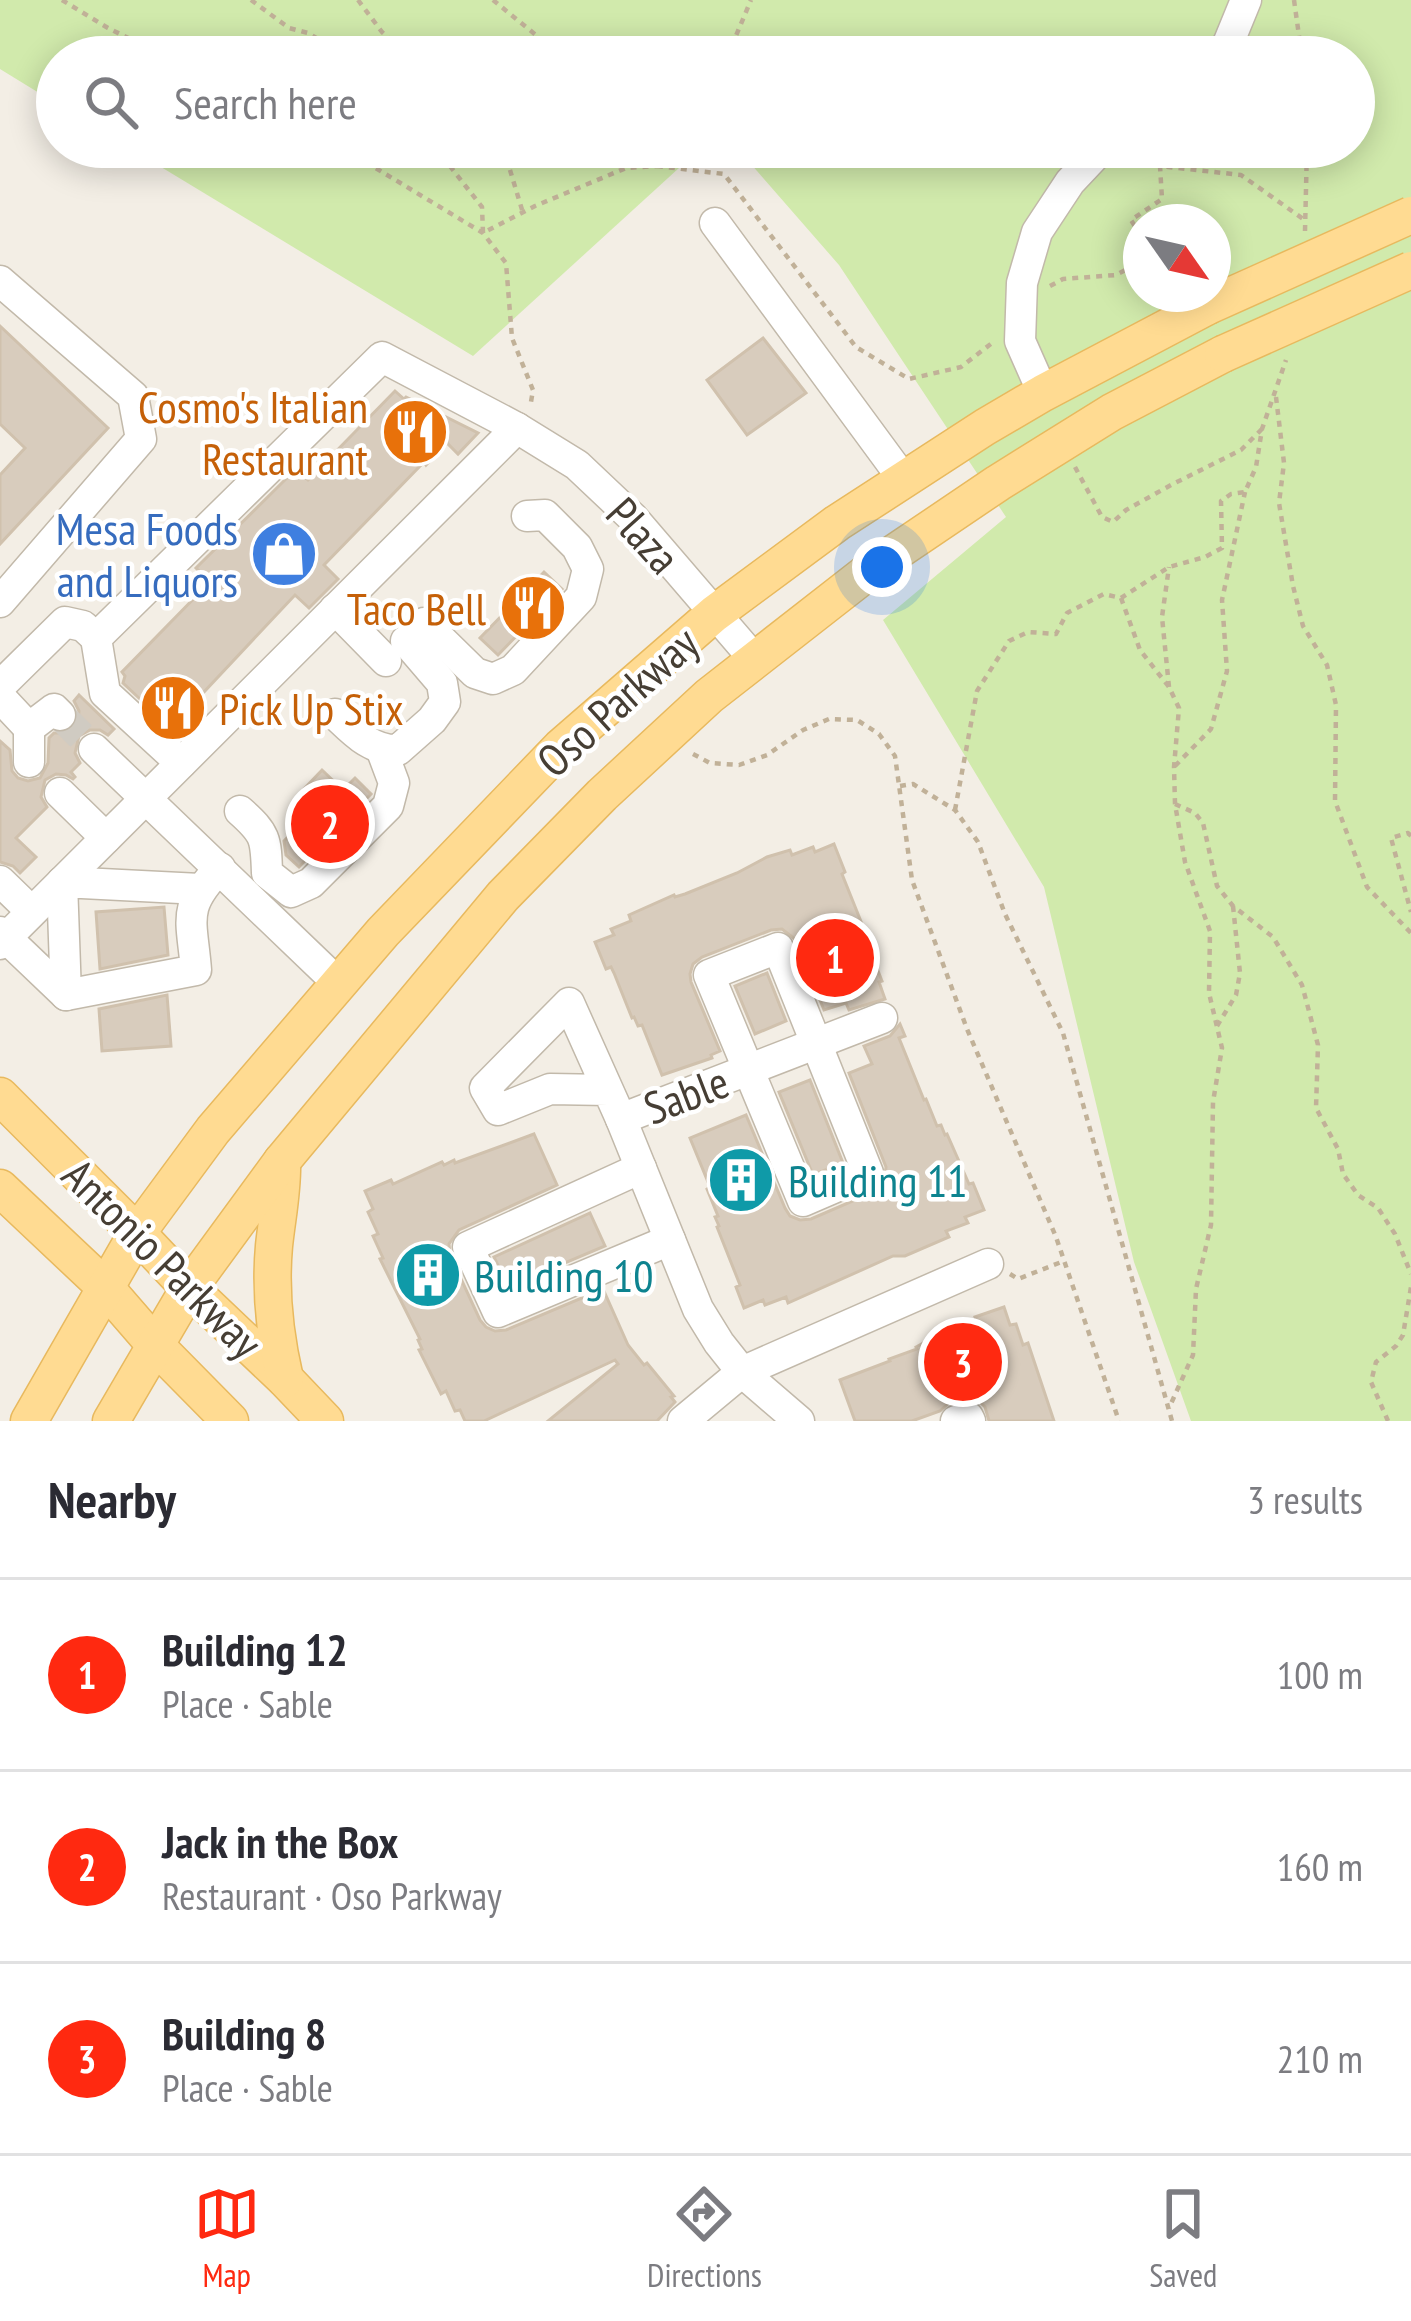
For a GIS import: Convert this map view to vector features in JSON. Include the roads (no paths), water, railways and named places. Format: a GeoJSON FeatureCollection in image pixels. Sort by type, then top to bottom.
{"type":"FeatureCollection","features":[{"type":"Feature","properties":{"kind":"main road","name":"Oso Parkway"},"geometry":{"type":"LineString","coordinates":[[28,1421],[137,1233],[213,1130],[338,982],[561,747],[714,614],[837,524],[1043,393],[1208,306],[1411,215]]}},
{"type":"Feature","properties":{"kind":"main road","name":"Oso Parkway"},"geometry":{"type":"LineString","coordinates":[[111,1421],[189,1288],[282,1161],[503,896],[670,730],[878,564],[1061,443],[1223,354],[1411,270]]}},
{"type":"Feature","properties":{"kind":"main road","name":"Antonio Parkway"},"geometry":{"type":"LineString","coordinates":[[0,1096],[325,1421]]}},
{"type":"Feature","properties":{"kind":"main road"},"geometry":{"type":"LineString","coordinates":[[282,1161],[284,1188],[274,1272],[276,1340],[285,1379]]}},
{"type":"Feature","properties":{"kind":"main road","name":"Antonio Parkway"},"geometry":{"type":"LineString","coordinates":[[0,1188],[104,1286],[155,1346],[230,1421]]}},
{"type":"Feature","properties":{"kind":"street"},"geometry":{"type":"LineString","coordinates":[[1231,36],[1246,0]]}},
{"type":"Feature","properties":{"kind":"street"},"geometry":{"type":"LineString","coordinates":[[1043,393],[1020,341],[1022,284],[1036,232],[1083,168]]}},
{"type":"Feature","properties":{"kind":"street"},"geometry":{"type":"LineString","coordinates":[[715,223],[904,480]]}},
{"type":"Feature","properties":{"kind":"street"},"geometry":{"type":"LineString","coordinates":[[0,281],[134,396],[140,439],[0,602]]}},
{"type":"Feature","properties":{"kind":"street","name":"Plaza"},"geometry":{"type":"LineString","coordinates":[[97,638],[382,357],[577,465],[633,518],[755,660]]}},
{"type":"Feature","properties":{"kind":"street"},"geometry":{"type":"LineString","coordinates":[[66,994],[2,938],[521,431]]}},
{"type":"Feature","properties":{"kind":"street"},"geometry":{"type":"LineString","coordinates":[[334,610],[475,673],[493,679],[513,670],[581,597],[588,569],[578,547],[545,515],[527,516]]}},
{"type":"Feature","properties":{"kind":"street"},"geometry":{"type":"LineString","coordinates":[[0,686],[65,622],[83,626],[97,638],[105,693],[182,763]]}},
{"type":"Feature","properties":{"kind":"street"},"geometry":{"type":"LineString","coordinates":[[334,714],[382,751],[398,751],[432,720],[445,702],[442,683],[405,642]]}},
{"type":"Feature","properties":{"kind":"street"},"geometry":{"type":"LineString","coordinates":[[0,697],[29,728],[29,762]]}},
{"type":"Feature","properties":{"kind":"street"},"geometry":{"type":"LineString","coordinates":[[29,728],[54,709],[60,715]]}},
{"type":"Feature","properties":{"kind":"street"},"geometry":{"type":"LineString","coordinates":[[94,749],[147,797],[210,878],[338,982]]}},
{"type":"Feature","properties":{"kind":"street"},"geometry":{"type":"LineString","coordinates":[[240,811],[262,830],[267,873],[291,892],[311,883],[388,806],[394,783],[382,751]]}},
{"type":"Feature","properties":{"kind":"street"},"geometry":{"type":"LineString","coordinates":[[60,793],[106,838]]}},
{"type":"Feature","properties":{"kind":"street"},"geometry":{"type":"LineString","coordinates":[[62,882],[210,878]]}},
{"type":"Feature","properties":{"kind":"street"},"geometry":{"type":"LineString","coordinates":[[66,994],[196,970],[191,909],[210,878]]}},
{"type":"Feature","properties":{"kind":"street"},"geometry":{"type":"LineString","coordinates":[[0,881],[32,911]]}},
{"type":"Feature","properties":{"kind":"street"},"geometry":{"type":"LineString","coordinates":[[62,882],[66,994]]}},
{"type":"Feature","properties":{"kind":"street"},"geometry":{"type":"LineString","coordinates":[[778,948],[868,1173],[802,1201],[748,1070],[709,974],[778,948]]}},
{"type":"Feature","properties":{"kind":"street","name":"Sable"},"geometry":{"type":"LineString","coordinates":[[799,1421],[742,1372],[698,1309],[621,1119],[882,1018]]}},
{"type":"Feature","properties":{"kind":"street"},"geometry":{"type":"LineString","coordinates":[[608,1090],[621,1119]]}},
{"type":"Feature","properties":{"kind":"street"},"geometry":{"type":"LineString","coordinates":[[641,1168],[468,1247],[498,1312],[670,1240]]}},
{"type":"Feature","properties":{"kind":"street"},"geometry":{"type":"LineString","coordinates":[[683,1421],[742,1372],[988,1264]]}},
{"type":"Feature","properties":{"kind":"street"},"geometry":{"type":"LineString","coordinates":[[956,1421],[968,1417],[970,1421]]}},
{"type":"Feature","properties":{"kind":"tunnel"},"geometry":{"type":"LineString","coordinates":[[60,715],[94,749]]}},
{"type":"Feature","properties":{"kind":"place","name":"Cosmo's Italian Restaurant"},"geometry":{"type":"Point","coordinates":[415,432]}},
{"type":"Feature","properties":{"kind":"place","name":"Mesa Foods and Liquors"},"geometry":{"type":"Point","coordinates":[284,554]}},
{"type":"Feature","properties":{"kind":"place","name":"Taco Bell"},"geometry":{"type":"Point","coordinates":[533,608]}},
{"type":"Feature","properties":{"kind":"place","name":"Pick Up Stix"},"geometry":{"type":"Point","coordinates":[173,708]}},
{"type":"Feature","properties":{"kind":"place","name":"Jack in the Box"},"geometry":{"type":"Point","coordinates":[330,824]}},
{"type":"Feature","properties":{"kind":"place","name":"Building 12"},"geometry":{"type":"Point","coordinates":[835,958]}},
{"type":"Feature","properties":{"kind":"place","name":"Building 11"},"geometry":{"type":"Point","coordinates":[741,1180]}},
{"type":"Feature","properties":{"kind":"place","name":"Building 10"},"geometry":{"type":"Point","coordinates":[428,1275]}},
{"type":"Feature","properties":{"kind":"place","name":"Building 8"},"geometry":{"type":"Point","coordinates":[963,1362]}}]}
